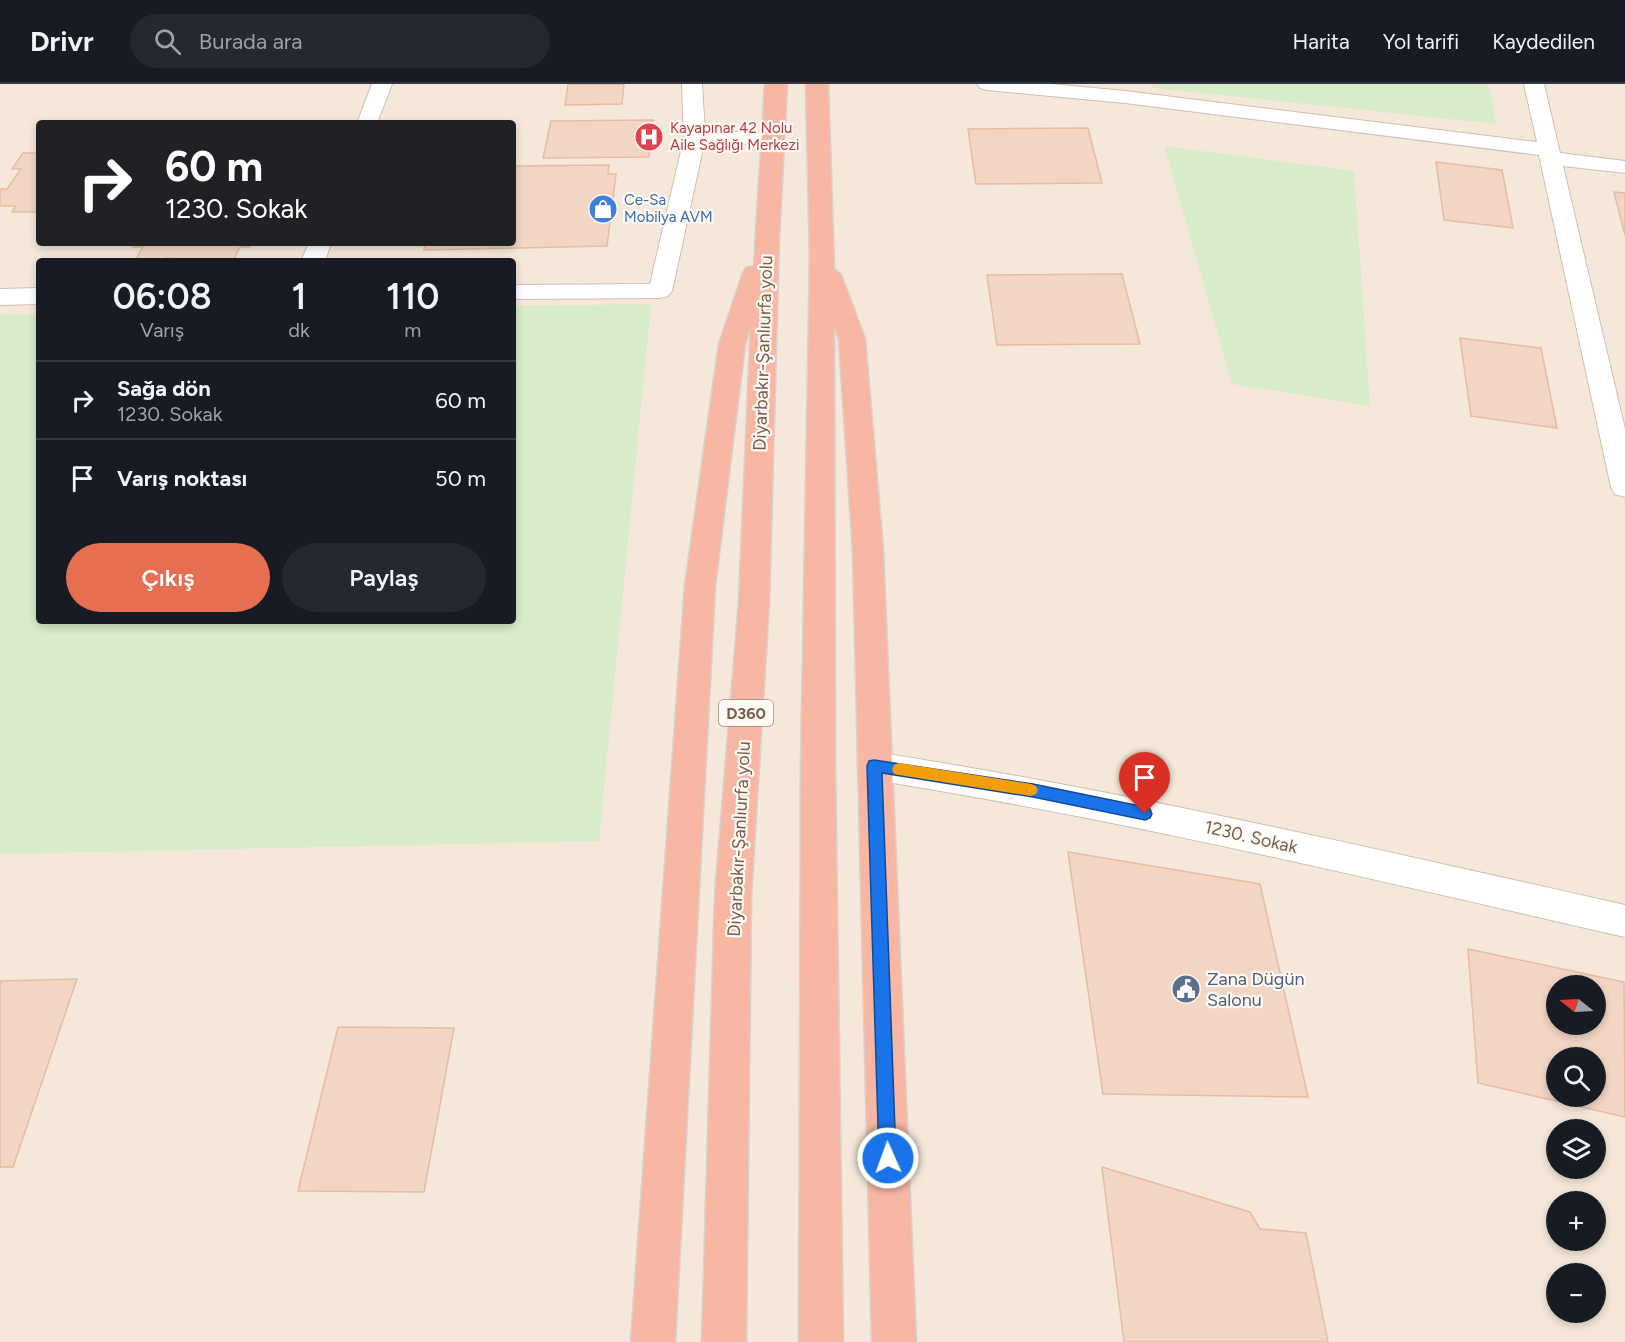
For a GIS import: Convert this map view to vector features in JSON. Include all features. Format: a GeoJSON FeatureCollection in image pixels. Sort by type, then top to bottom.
{"type":"FeatureCollection","features":[{"type":"Feature","properties":{"kind":"highway","name":"Diyarbakır-Şanlıurfa yolu"},"geometry":{"type":"LineString","coordinates":[[724,1342],[734,896],[754,602],[767,237],[776,84]]}},
{"type":"Feature","properties":{"kind":"highway"},"geometry":{"type":"LineString","coordinates":[[817,84],[822,257],[818,746],[821,1342]]}},
{"type":"Feature","properties":{"kind":"highway"},"geometry":{"type":"LineString","coordinates":[[653,1342],[700,586],[732,344],[767,237]]}},
{"type":"Feature","properties":{"kind":"highway"},"geometry":{"type":"LineString","coordinates":[[822,257],[852,339],[868,550],[894,1342]]}},
{"type":"Feature","properties":{"kind":"street"},"geometry":{"type":"LineString","coordinates":[[368,120],[382,84]]}},
{"type":"Feature","properties":{"kind":"street"},"geometry":{"type":"LineString","coordinates":[[516,292],[660,291],[695,138],[692,84]]}},
{"type":"Feature","properties":{"kind":"street"},"geometry":{"type":"LineString","coordinates":[[987,84],[1125,98],[1549,154],[1625,167]]}},
{"type":"Feature","properties":{"kind":"street"},"geometry":{"type":"LineString","coordinates":[[1534,84],[1625,487]]}},
{"type":"Feature","properties":{"kind":"street"},"geometry":{"type":"LineString","coordinates":[[695,138],[773,138]]}},
{"type":"Feature","properties":{"kind":"street"},"geometry":{"type":"LineString","coordinates":[[0,297],[36,296]]}},
{"type":"Feature","properties":{"kind":"street","name":"1230. Sokak"},"geometry":{"type":"LineString","coordinates":[[874,766],[1033,790],[1625,921]]}},
{"type":"Feature","properties":{"kind":"shaded area"},"geometry":{"type":"Polygon","coordinates":[[[0,84],[1625,84],[1625,1342],[0,1342],[0,84]]]}},
{"type":"Feature","properties":{"kind":"green space"},"geometry":{"type":"Polygon","coordinates":[[[1153,84],[1488,84],[1497,124],[1153,88],[1153,84]]]}},
{"type":"Feature","properties":{"kind":"green space"},"geometry":{"type":"Polygon","coordinates":[[[1164,146],[1354,171],[1370,406],[1232,384],[1164,146]]]}},
{"type":"Feature","properties":{"kind":"green space"},"geometry":{"type":"Polygon","coordinates":[[[651,304],[599,841],[0,854],[0,314],[36,314],[36,624],[516,624],[516,306],[651,304]]]}},
{"type":"Feature","properties":{"kind":"building"},"geometry":{"type":"Polygon","coordinates":[[[568,84],[624,84],[622,104],[565,105],[568,84]]]}},
{"type":"Feature","properties":{"kind":"building"},"geometry":{"type":"Polygon","coordinates":[[[653,120],[649,157],[543,158],[551,121],[653,120]]]}},
{"type":"Feature","properties":{"kind":"building"},"geometry":{"type":"Polygon","coordinates":[[[1088,128],[1102,183],[976,184],[968,129],[1088,128]]]}},
{"type":"Feature","properties":{"kind":"building"},"geometry":{"type":"Polygon","coordinates":[[[23,153],[36,153],[36,212],[12,212],[16,206],[0,206],[0,189],[7,189],[21,169],[12,169],[23,153]]]}},
{"type":"Feature","properties":{"kind":"building"},"geometry":{"type":"Polygon","coordinates":[[[1436,162],[1502,170],[1513,228],[1444,220],[1436,162]]]}},
{"type":"Feature","properties":{"kind":"building"},"geometry":{"type":"Polygon","coordinates":[[[609,165],[608,174],[616,174],[607,246],[424,250],[425,246],[516,246],[516,166],[609,165]]]}},
{"type":"Feature","properties":{"kind":"building"},"geometry":{"type":"Polygon","coordinates":[[[1614,192],[1625,193],[1625,235],[1614,192]]]}},
{"type":"Feature","properties":{"kind":"building"},"geometry":{"type":"Polygon","coordinates":[[[250,246],[240,247],[234,258],[137,258],[143,247],[133,247],[250,246]]]}},
{"type":"Feature","properties":{"kind":"building"},"geometry":{"type":"Polygon","coordinates":[[[1122,274],[1140,344],[997,345],[987,275],[1122,274]]]}},
{"type":"Feature","properties":{"kind":"building"},"geometry":{"type":"Polygon","coordinates":[[[1460,338],[1541,348],[1557,428],[1471,416],[1460,338]]]}},
{"type":"Feature","properties":{"kind":"building","name":"Zana Dügün Salonu"},"geometry":{"type":"Polygon","coordinates":[[[1068,852],[1260,884],[1308,1097],[1103,1094],[1068,852]]]}},
{"type":"Feature","properties":{"kind":"building"},"geometry":{"type":"Polygon","coordinates":[[[1468,949],[1591,975],[1546,975],[1546,1035],[1606,1035],[1606,978],[1624,982],[1625,1117],[1582,1107],[1606,1107],[1606,1047],[1546,1047],[1546,1099],[1478,1083],[1468,949]]]}},
{"type":"Feature","properties":{"kind":"building"},"geometry":{"type":"Polygon","coordinates":[[[77,979],[13,1167],[0,1167],[0,981],[77,979]]]}},
{"type":"Feature","properties":{"kind":"building"},"geometry":{"type":"Polygon","coordinates":[[[338,1027],[454,1028],[424,1192],[298,1191],[338,1027]]]}},
{"type":"Feature","properties":{"kind":"building"},"geometry":{"type":"Polygon","coordinates":[[[1102,1167],[1250,1212],[1260,1229],[1306,1233],[1328,1342],[1124,1342],[1102,1167]]]}},
{"type":"Feature","properties":{"kind":"slow traffic"},"geometry":{"type":"LineString","coordinates":[[899,769],[1031,790]]}},
{"type":"Feature","properties":{"kind":"place","name":"Kayapınar 42 Nolu Aile Sağlığı Merkezi"},"geometry":{"type":"Point","coordinates":[649,137]}},
{"type":"Feature","properties":{"kind":"place","name":"Ce-Sa Mobilya AVM"},"geometry":{"type":"Point","coordinates":[603,209]}},
{"type":"Feature","properties":{"kind":"place","name":"Zana Dügün Salonu"},"geometry":{"type":"Point","coordinates":[1186,989]}},
{"type":"Feature","properties":{"kind":"route"},"geometry":{"type":"LineString","coordinates":[[888,1158],[874,766],[1033,790],[1145,814]]}}]}
